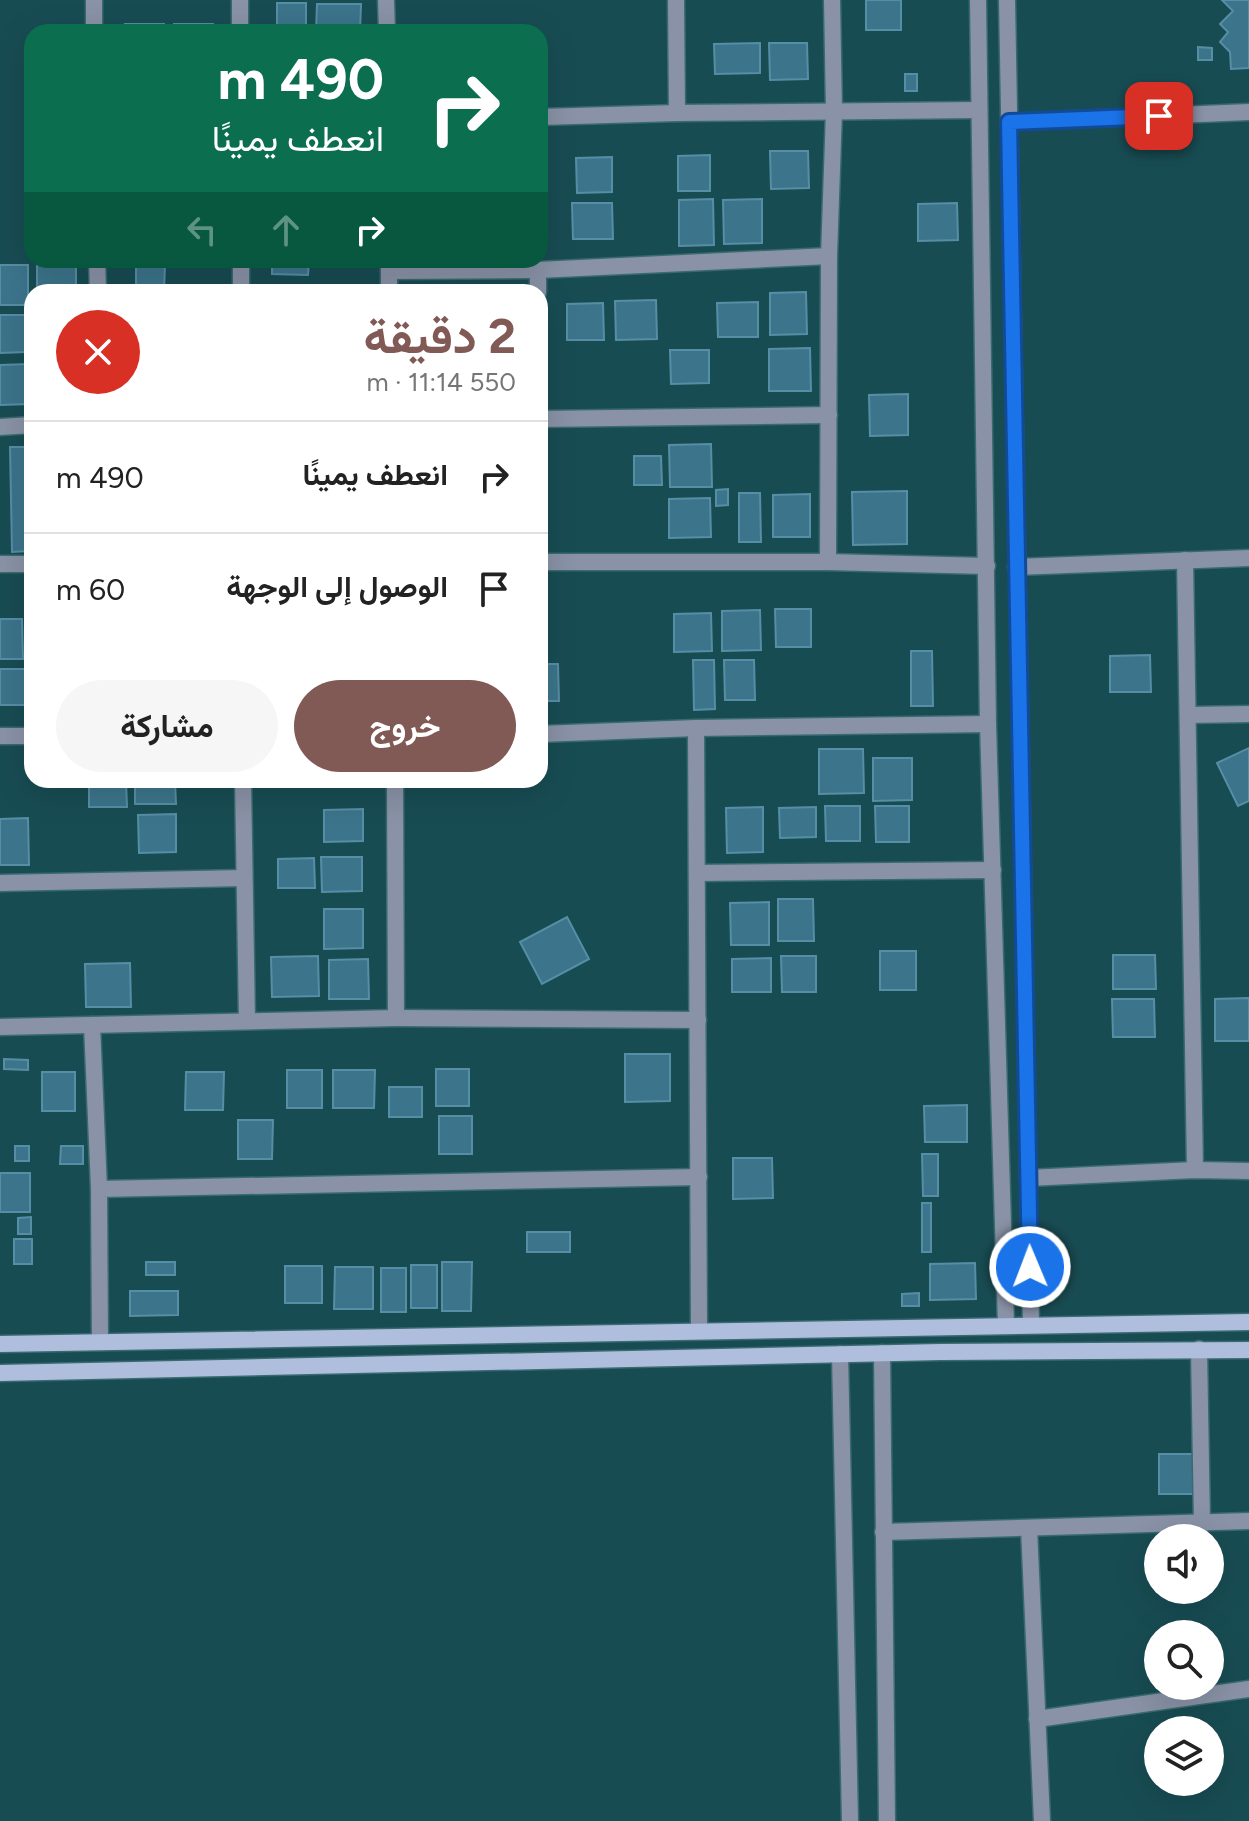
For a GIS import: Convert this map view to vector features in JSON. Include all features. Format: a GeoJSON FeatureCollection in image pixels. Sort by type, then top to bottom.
{"type":"FeatureCollection","features":[{"type":"Feature","properties":{"kind":"street"},"geometry":{"type":"LineString","coordinates":[[94,0],[94,24]]}},
{"type":"Feature","properties":{"kind":"street"},"geometry":{"type":"LineString","coordinates":[[240,0],[240,24]]}},
{"type":"Feature","properties":{"kind":"street"},"geometry":{"type":"LineString","coordinates":[[386,0],[387,24]]}},
{"type":"Feature","properties":{"kind":"street"},"geometry":{"type":"LineString","coordinates":[[676,0],[677,113]]}},
{"type":"Feature","properties":{"kind":"street"},"geometry":{"type":"LineString","coordinates":[[828,562],[829,256],[834,111],[832,0]]}},
{"type":"Feature","properties":{"kind":"street"},"geometry":{"type":"LineString","coordinates":[[978,0],[988,724],[1006,1326]]}},
{"type":"Feature","properties":{"kind":"street"},"geometry":{"type":"LineString","coordinates":[[1007,0],[1031,1325]]}},
{"type":"Feature","properties":{"kind":"street"},"geometry":{"type":"LineString","coordinates":[[548,117],[978,110]]}},
{"type":"Feature","properties":{"kind":"street"},"geometry":{"type":"LineString","coordinates":[[1009,122],[1249,112]]}},
{"type":"Feature","properties":{"kind":"street"},"geometry":{"type":"LineString","coordinates":[[464,268],[538,270],[829,256]]}},
{"type":"Feature","properties":{"kind":"street"},"geometry":{"type":"LineString","coordinates":[[538,270],[538,284]]}},
{"type":"Feature","properties":{"kind":"street"},"geometry":{"type":"LineString","coordinates":[[548,419],[829,415]]}},
{"type":"Feature","properties":{"kind":"street"},"geometry":{"type":"LineString","coordinates":[[0,427],[24,426]]}},
{"type":"Feature","properties":{"kind":"street"},"geometry":{"type":"LineString","coordinates":[[1016,567],[1249,558]]}},
{"type":"Feature","properties":{"kind":"street"},"geometry":{"type":"LineString","coordinates":[[1185,560],[1195,1170]]}},
{"type":"Feature","properties":{"kind":"street"},"geometry":{"type":"LineString","coordinates":[[548,562],[828,562],[987,566]]}},
{"type":"Feature","properties":{"kind":"street"},"geometry":{"type":"LineString","coordinates":[[0,564],[24,564]]}},
{"type":"Feature","properties":{"kind":"street"},"geometry":{"type":"LineString","coordinates":[[1188,715],[1249,714]]}},
{"type":"Feature","properties":{"kind":"street"},"geometry":{"type":"LineString","coordinates":[[548,734],[696,728],[988,724]]}},
{"type":"Feature","properties":{"kind":"street"},"geometry":{"type":"LineString","coordinates":[[696,728],[699,1330]]}},
{"type":"Feature","properties":{"kind":"street"},"geometry":{"type":"LineString","coordinates":[[0,736],[24,736]]}},
{"type":"Feature","properties":{"kind":"street"},"geometry":{"type":"LineString","coordinates":[[243,788],[247,1021]]}},
{"type":"Feature","properties":{"kind":"street"},"geometry":{"type":"LineString","coordinates":[[395,788],[396,1018]]}},
{"type":"Feature","properties":{"kind":"street"},"geometry":{"type":"LineString","coordinates":[[697,873],[993,870]]}},
{"type":"Feature","properties":{"kind":"street"},"geometry":{"type":"LineString","coordinates":[[0,883],[244,878]]}},
{"type":"Feature","properties":{"kind":"street"},"geometry":{"type":"LineString","coordinates":[[0,1027],[396,1018],[698,1020]]}},
{"type":"Feature","properties":{"kind":"street"},"geometry":{"type":"LineString","coordinates":[[92,1025],[99,1189],[100,1342]]}},
{"type":"Feature","properties":{"kind":"street"},"geometry":{"type":"LineString","coordinates":[[1028,1178],[1195,1170],[1249,1171]]}},
{"type":"Feature","properties":{"kind":"street"},"geometry":{"type":"LineString","coordinates":[[99,1189],[699,1177]]}},
{"type":"Feature","properties":{"kind":"street"},"geometry":{"type":"LineString","coordinates":[[0,1344],[1249,1322]]}},
{"type":"Feature","properties":{"kind":"street"},"geometry":{"type":"LineString","coordinates":[[1199,1349],[1202,1523]]}},
{"type":"Feature","properties":{"kind":"street"},"geometry":{"type":"LineString","coordinates":[[0,1373],[882,1353],[1249,1350]]}},
{"type":"Feature","properties":{"kind":"street"},"geometry":{"type":"LineString","coordinates":[[882,1353],[887,1821]]}},
{"type":"Feature","properties":{"kind":"street"},"geometry":{"type":"LineString","coordinates":[[840,1354],[850,1821]]}},
{"type":"Feature","properties":{"kind":"street"},"geometry":{"type":"LineString","coordinates":[[883,1532],[1249,1521]]}},
{"type":"Feature","properties":{"kind":"street"},"geometry":{"type":"LineString","coordinates":[[1029,1528],[1042,1821]]}},
{"type":"Feature","properties":{"kind":"street"},"geometry":{"type":"LineString","coordinates":[[1037,1719],[1249,1689]]}},
{"type":"Feature","properties":{"kind":"building"},"geometry":{"type":"Polygon","coordinates":[[[866,0],[901,0],[901,30],[866,30],[866,0]]]}},
{"type":"Feature","properties":{"kind":"building"},"geometry":{"type":"Polygon","coordinates":[[[1222,0],[1249,0],[1249,68],[1231,69],[1230,52],[1220,42],[1228,32],[1220,24],[1233,11],[1222,0]]]}},
{"type":"Feature","properties":{"kind":"building"},"geometry":{"type":"Polygon","coordinates":[[[277,3],[306,3],[306,24],[277,24],[277,3]]]}},
{"type":"Feature","properties":{"kind":"building"},"geometry":{"type":"Polygon","coordinates":[[[317,4],[361,4],[360,24],[316,24],[317,4]]]}},
{"type":"Feature","properties":{"kind":"building"},"geometry":{"type":"Polygon","coordinates":[[[760,43],[760,73],[715,74],[714,44],[760,43]]]}},
{"type":"Feature","properties":{"kind":"building"},"geometry":{"type":"Polygon","coordinates":[[[769,43],[807,43],[808,79],[770,80],[769,43]]]}},
{"type":"Feature","properties":{"kind":"building"},"geometry":{"type":"Polygon","coordinates":[[[1198,47],[1212,48],[1212,60],[1198,60],[1198,47]]]}},
{"type":"Feature","properties":{"kind":"building"},"geometry":{"type":"Polygon","coordinates":[[[905,74],[917,74],[917,91],[905,91],[905,74]]]}},
{"type":"Feature","properties":{"kind":"building"},"geometry":{"type":"Polygon","coordinates":[[[770,151],[808,151],[809,188],[771,189],[770,151]]]}},
{"type":"Feature","properties":{"kind":"building"},"geometry":{"type":"Polygon","coordinates":[[[710,155],[710,191],[678,191],[678,156],[710,155]]]}},
{"type":"Feature","properties":{"kind":"building"},"geometry":{"type":"Polygon","coordinates":[[[612,157],[612,192],[577,193],[576,158],[612,157]]]}},
{"type":"Feature","properties":{"kind":"building"},"geometry":{"type":"Polygon","coordinates":[[[713,199],[714,245],[679,246],[679,200],[713,199]]]}},
{"type":"Feature","properties":{"kind":"building"},"geometry":{"type":"Polygon","coordinates":[[[762,199],[762,243],[724,244],[723,200],[762,199]]]}},
{"type":"Feature","properties":{"kind":"building"},"geometry":{"type":"Polygon","coordinates":[[[572,203],[612,203],[613,239],[573,239],[572,203]]]}},
{"type":"Feature","properties":{"kind":"building"},"geometry":{"type":"Polygon","coordinates":[[[957,203],[958,240],[918,241],[918,204],[957,203]]]}},
{"type":"Feature","properties":{"kind":"building"},"geometry":{"type":"Polygon","coordinates":[[[0,265],[24,265],[28,268],[28,284],[24,284],[24,305],[0,305],[0,265]]]}},
{"type":"Feature","properties":{"kind":"building"},"geometry":{"type":"Polygon","coordinates":[[[37,268],[76,268],[76,284],[37,284],[37,268]]]}},
{"type":"Feature","properties":{"kind":"building"},"geometry":{"type":"Polygon","coordinates":[[[136,268],[165,268],[164,284],[136,284],[136,268]]]}},
{"type":"Feature","properties":{"kind":"building"},"geometry":{"type":"Polygon","coordinates":[[[272,268],[308,268],[308,275],[272,274],[272,268]]]}},
{"type":"Feature","properties":{"kind":"building"},"geometry":{"type":"Polygon","coordinates":[[[806,292],[807,334],[770,335],[770,293],[806,292]]]}},
{"type":"Feature","properties":{"kind":"building"},"geometry":{"type":"Polygon","coordinates":[[[656,300],[657,339],[616,340],[615,301],[656,300]]]}},
{"type":"Feature","properties":{"kind":"building"},"geometry":{"type":"Polygon","coordinates":[[[758,302],[758,337],[718,337],[717,303],[758,302]]]}},
{"type":"Feature","properties":{"kind":"building"},"geometry":{"type":"Polygon","coordinates":[[[603,303],[604,340],[567,340],[567,304],[603,303]]]}},
{"type":"Feature","properties":{"kind":"building"},"geometry":{"type":"Polygon","coordinates":[[[0,315],[24,315],[24,352],[0,353],[0,315]]]}},
{"type":"Feature","properties":{"kind":"building"},"geometry":{"type":"Polygon","coordinates":[[[810,348],[811,391],[769,391],[769,349],[810,348]]]}},
{"type":"Feature","properties":{"kind":"building"},"geometry":{"type":"Polygon","coordinates":[[[670,350],[709,350],[709,383],[671,384],[670,350]]]}},
{"type":"Feature","properties":{"kind":"building"},"geometry":{"type":"Polygon","coordinates":[[[24,364],[24,404],[0,405],[0,365],[24,364]]]}},
{"type":"Feature","properties":{"kind":"building"},"geometry":{"type":"Polygon","coordinates":[[[908,394],[908,435],[870,436],[869,395],[908,394]]]}},
{"type":"Feature","properties":{"kind":"building"},"geometry":{"type":"Polygon","coordinates":[[[711,444],[712,487],[670,487],[669,445],[711,444]]]}},
{"type":"Feature","properties":{"kind":"building"},"geometry":{"type":"Polygon","coordinates":[[[10,447],[24,447],[24,551],[12,552],[10,447]]]}},
{"type":"Feature","properties":{"kind":"building"},"geometry":{"type":"Polygon","coordinates":[[[634,456],[661,456],[662,485],[634,485],[634,456]]]}},
{"type":"Feature","properties":{"kind":"building"},"geometry":{"type":"Polygon","coordinates":[[[728,489],[728,505],[716,506],[716,490],[728,489]]]}},
{"type":"Feature","properties":{"kind":"building"},"geometry":{"type":"Polygon","coordinates":[[[907,491],[907,544],[853,545],[852,492],[907,491]]]}},
{"type":"Feature","properties":{"kind":"building"},"geometry":{"type":"Polygon","coordinates":[[[739,493],[760,493],[761,542],[739,542],[739,493]]]}},
{"type":"Feature","properties":{"kind":"building"},"geometry":{"type":"Polygon","coordinates":[[[810,494],[810,537],[773,537],[773,495],[810,494]]]}},
{"type":"Feature","properties":{"kind":"building"},"geometry":{"type":"Polygon","coordinates":[[[710,498],[711,537],[669,538],[669,499],[710,498]]]}},
{"type":"Feature","properties":{"kind":"building"},"geometry":{"type":"Polygon","coordinates":[[[775,609],[811,609],[811,647],[776,647],[775,609]]]}},
{"type":"Feature","properties":{"kind":"building"},"geometry":{"type":"Polygon","coordinates":[[[760,610],[761,650],[722,651],[722,611],[760,610]]]}},
{"type":"Feature","properties":{"kind":"building"},"geometry":{"type":"Polygon","coordinates":[[[711,613],[712,651],[674,652],[674,614],[711,613]]]}},
{"type":"Feature","properties":{"kind":"building"},"geometry":{"type":"Polygon","coordinates":[[[0,619],[22,619],[23,659],[0,659],[0,619]]]}},
{"type":"Feature","properties":{"kind":"building"},"geometry":{"type":"Polygon","coordinates":[[[911,651],[932,651],[933,706],[911,706],[911,651]]]}},
{"type":"Feature","properties":{"kind":"building"},"geometry":{"type":"Polygon","coordinates":[[[1150,655],[1151,692],[1110,692],[1110,656],[1150,655]]]}},
{"type":"Feature","properties":{"kind":"building"},"geometry":{"type":"Polygon","coordinates":[[[693,660],[714,660],[715,709],[694,710],[693,660]]]}},
{"type":"Feature","properties":{"kind":"building"},"geometry":{"type":"Polygon","coordinates":[[[724,660],[754,660],[755,700],[725,700],[724,660]]]}},
{"type":"Feature","properties":{"kind":"building"},"geometry":{"type":"Polygon","coordinates":[[[548,664],[558,664],[559,701],[548,701],[548,664]]]}},
{"type":"Feature","properties":{"kind":"building"},"geometry":{"type":"Polygon","coordinates":[[[0,669],[24,669],[24,705],[0,705],[0,669]]]}},
{"type":"Feature","properties":{"kind":"building"},"geometry":{"type":"Polygon","coordinates":[[[1249,748],[1249,801],[1238,806],[1217,763],[1249,748]]]}},
{"type":"Feature","properties":{"kind":"building"},"geometry":{"type":"Polygon","coordinates":[[[819,749],[863,749],[864,793],[819,794],[819,749]]]}},
{"type":"Feature","properties":{"kind":"building"},"geometry":{"type":"Polygon","coordinates":[[[873,758],[912,758],[912,800],[873,801],[873,758]]]}},
{"type":"Feature","properties":{"kind":"building"},"geometry":{"type":"Polygon","coordinates":[[[89,788],[126,788],[127,807],[89,807],[89,788]]]}},
{"type":"Feature","properties":{"kind":"building"},"geometry":{"type":"Polygon","coordinates":[[[135,788],[175,788],[176,804],[135,804],[135,788]]]}},
{"type":"Feature","properties":{"kind":"building"},"geometry":{"type":"Polygon","coordinates":[[[825,806],[860,806],[860,841],[826,841],[825,806]]]}},
{"type":"Feature","properties":{"kind":"building"},"geometry":{"type":"Polygon","coordinates":[[[875,806],[909,806],[909,842],[876,842],[875,806]]]}},
{"type":"Feature","properties":{"kind":"building"},"geometry":{"type":"Polygon","coordinates":[[[763,807],[763,852],[727,853],[726,808],[763,807]]]}},
{"type":"Feature","properties":{"kind":"building"},"geometry":{"type":"Polygon","coordinates":[[[816,807],[816,837],[780,838],[779,808],[816,807]]]}},
{"type":"Feature","properties":{"kind":"building"},"geometry":{"type":"Polygon","coordinates":[[[363,809],[363,841],[324,842],[324,810],[363,809]]]}},
{"type":"Feature","properties":{"kind":"building"},"geometry":{"type":"Polygon","coordinates":[[[176,814],[176,852],[139,853],[138,815],[176,814]]]}},
{"type":"Feature","properties":{"kind":"building"},"geometry":{"type":"Polygon","coordinates":[[[28,818],[29,865],[0,865],[0,819],[28,818]]]}},
{"type":"Feature","properties":{"kind":"building"},"geometry":{"type":"Polygon","coordinates":[[[321,857],[362,857],[362,891],[322,892],[321,857]]]}},
{"type":"Feature","properties":{"kind":"building"},"geometry":{"type":"Polygon","coordinates":[[[314,858],[315,888],[278,888],[278,859],[314,858]]]}},
{"type":"Feature","properties":{"kind":"building"},"geometry":{"type":"Polygon","coordinates":[[[778,899],[813,899],[814,941],[778,941],[778,899]]]}},
{"type":"Feature","properties":{"kind":"building"},"geometry":{"type":"Polygon","coordinates":[[[769,902],[769,945],[731,945],[730,903],[769,902]]]}},
{"type":"Feature","properties":{"kind":"building"},"geometry":{"type":"Polygon","coordinates":[[[324,909],[363,909],[363,948],[324,949],[324,909]]]}},
{"type":"Feature","properties":{"kind":"building"},"geometry":{"type":"Polygon","coordinates":[[[567,917],[589,959],[542,984],[520,942],[567,917]]]}},
{"type":"Feature","properties":{"kind":"building"},"geometry":{"type":"Polygon","coordinates":[[[880,951],[916,951],[916,990],[880,990],[880,951]]]}},
{"type":"Feature","properties":{"kind":"building"},"geometry":{"type":"Polygon","coordinates":[[[1113,955],[1155,955],[1156,989],[1113,989],[1113,955]]]}},
{"type":"Feature","properties":{"kind":"building"},"geometry":{"type":"Polygon","coordinates":[[[318,956],[319,996],[272,997],[271,957],[318,956]]]}},
{"type":"Feature","properties":{"kind":"building"},"geometry":{"type":"Polygon","coordinates":[[[781,956],[816,956],[816,992],[782,992],[781,956]]]}},
{"type":"Feature","properties":{"kind":"building"},"geometry":{"type":"Polygon","coordinates":[[[771,958],[771,992],[732,992],[732,959],[771,958]]]}},
{"type":"Feature","properties":{"kind":"building"},"geometry":{"type":"Polygon","coordinates":[[[368,959],[369,999],[329,999],[329,960],[368,959]]]}},
{"type":"Feature","properties":{"kind":"building"},"geometry":{"type":"Polygon","coordinates":[[[130,963],[131,1007],[86,1007],[85,964],[130,963]]]}},
{"type":"Feature","properties":{"kind":"building"},"geometry":{"type":"Polygon","coordinates":[[[1249,998],[1249,1041],[1215,1041],[1215,999],[1249,998]]]}},
{"type":"Feature","properties":{"kind":"building"},"geometry":{"type":"Polygon","coordinates":[[[1112,999],[1154,999],[1155,1037],[1113,1037],[1112,999]]]}},
{"type":"Feature","properties":{"kind":"building"},"geometry":{"type":"Polygon","coordinates":[[[625,1054],[670,1054],[670,1101],[625,1102],[625,1054]]]}},
{"type":"Feature","properties":{"kind":"building"},"geometry":{"type":"Polygon","coordinates":[[[4,1059],[28,1060],[28,1070],[4,1069],[4,1059]]]}},
{"type":"Feature","properties":{"kind":"building"},"geometry":{"type":"Polygon","coordinates":[[[436,1069],[469,1069],[469,1106],[436,1106],[436,1069]]]}},
{"type":"Feature","properties":{"kind":"building"},"geometry":{"type":"Polygon","coordinates":[[[287,1070],[322,1070],[322,1108],[287,1108],[287,1070]]]}},
{"type":"Feature","properties":{"kind":"building"},"geometry":{"type":"Polygon","coordinates":[[[333,1070],[375,1070],[374,1108],[333,1108],[333,1070]]]}},
{"type":"Feature","properties":{"kind":"building"},"geometry":{"type":"Polygon","coordinates":[[[42,1072],[75,1072],[75,1111],[42,1111],[42,1072]]]}},
{"type":"Feature","properties":{"kind":"building"},"geometry":{"type":"Polygon","coordinates":[[[186,1072],[224,1072],[223,1110],[185,1110],[186,1072]]]}},
{"type":"Feature","properties":{"kind":"building"},"geometry":{"type":"Polygon","coordinates":[[[389,1087],[422,1087],[422,1117],[389,1117],[389,1087]]]}},
{"type":"Feature","properties":{"kind":"building"},"geometry":{"type":"Polygon","coordinates":[[[967,1105],[967,1142],[925,1142],[924,1106],[967,1105]]]}},
{"type":"Feature","properties":{"kind":"building"},"geometry":{"type":"Polygon","coordinates":[[[439,1116],[472,1116],[472,1154],[439,1154],[439,1116]]]}},
{"type":"Feature","properties":{"kind":"building"},"geometry":{"type":"Polygon","coordinates":[[[238,1120],[273,1120],[272,1159],[238,1159],[238,1120]]]}},
{"type":"Feature","properties":{"kind":"building"},"geometry":{"type":"Polygon","coordinates":[[[15,1146],[29,1146],[29,1161],[15,1161],[15,1146]]]}},
{"type":"Feature","properties":{"kind":"building"},"geometry":{"type":"Polygon","coordinates":[[[61,1146],[83,1146],[83,1164],[60,1164],[61,1146]]]}},
{"type":"Feature","properties":{"kind":"building"},"geometry":{"type":"Polygon","coordinates":[[[922,1154],[938,1154],[938,1196],[923,1196],[922,1154]]]}},
{"type":"Feature","properties":{"kind":"building"},"geometry":{"type":"Polygon","coordinates":[[[733,1158],[772,1158],[773,1198],[733,1199],[733,1158]]]}},
{"type":"Feature","properties":{"kind":"building"},"geometry":{"type":"Polygon","coordinates":[[[0,1173],[30,1173],[30,1212],[0,1212],[0,1173]]]}},
{"type":"Feature","properties":{"kind":"building"},"geometry":{"type":"Polygon","coordinates":[[[922,1203],[931,1203],[931,1252],[922,1252],[922,1203]]]}},
{"type":"Feature","properties":{"kind":"building"},"geometry":{"type":"Polygon","coordinates":[[[31,1217],[31,1234],[18,1234],[18,1218],[31,1217]]]}},
{"type":"Feature","properties":{"kind":"building"},"geometry":{"type":"Polygon","coordinates":[[[527,1232],[570,1232],[570,1252],[527,1252],[527,1232]]]}},
{"type":"Feature","properties":{"kind":"building"},"geometry":{"type":"Polygon","coordinates":[[[14,1239],[32,1239],[32,1264],[14,1264],[14,1239]]]}},
{"type":"Feature","properties":{"kind":"building"},"geometry":{"type":"Polygon","coordinates":[[[146,1262],[175,1262],[175,1275],[146,1275],[146,1262]]]}},
{"type":"Feature","properties":{"kind":"building"},"geometry":{"type":"Polygon","coordinates":[[[442,1262],[472,1262],[471,1311],[442,1311],[442,1262]]]}},
{"type":"Feature","properties":{"kind":"building"},"geometry":{"type":"Polygon","coordinates":[[[975,1263],[976,1299],[930,1300],[930,1264],[975,1263]]]}},
{"type":"Feature","properties":{"kind":"building"},"geometry":{"type":"Polygon","coordinates":[[[411,1265],[437,1265],[437,1308],[411,1308],[411,1265]]]}},
{"type":"Feature","properties":{"kind":"building"},"geometry":{"type":"Polygon","coordinates":[[[285,1266],[322,1266],[322,1303],[285,1303],[285,1266]]]}},
{"type":"Feature","properties":{"kind":"building"},"geometry":{"type":"Polygon","coordinates":[[[335,1267],[373,1267],[373,1309],[334,1309],[335,1267]]]}},
{"type":"Feature","properties":{"kind":"building"},"geometry":{"type":"Polygon","coordinates":[[[381,1268],[406,1268],[406,1312],[381,1312],[381,1268]]]}},
{"type":"Feature","properties":{"kind":"building"},"geometry":{"type":"Polygon","coordinates":[[[130,1291],[178,1291],[178,1315],[130,1316],[130,1291]]]}},
{"type":"Feature","properties":{"kind":"building"},"geometry":{"type":"Polygon","coordinates":[[[919,1293],[919,1306],[902,1306],[902,1294],[919,1293]]]}},
{"type":"Feature","properties":{"kind":"building"},"geometry":{"type":"Polygon","coordinates":[[[1159,1454],[1197,1454],[1196,1494],[1159,1494],[1159,1454]]]}},
{"type":"Feature","properties":{"kind":"route"},"geometry":{"type":"LineString","coordinates":[[1030,1267],[1009,122],[1159,116]]}}]}
